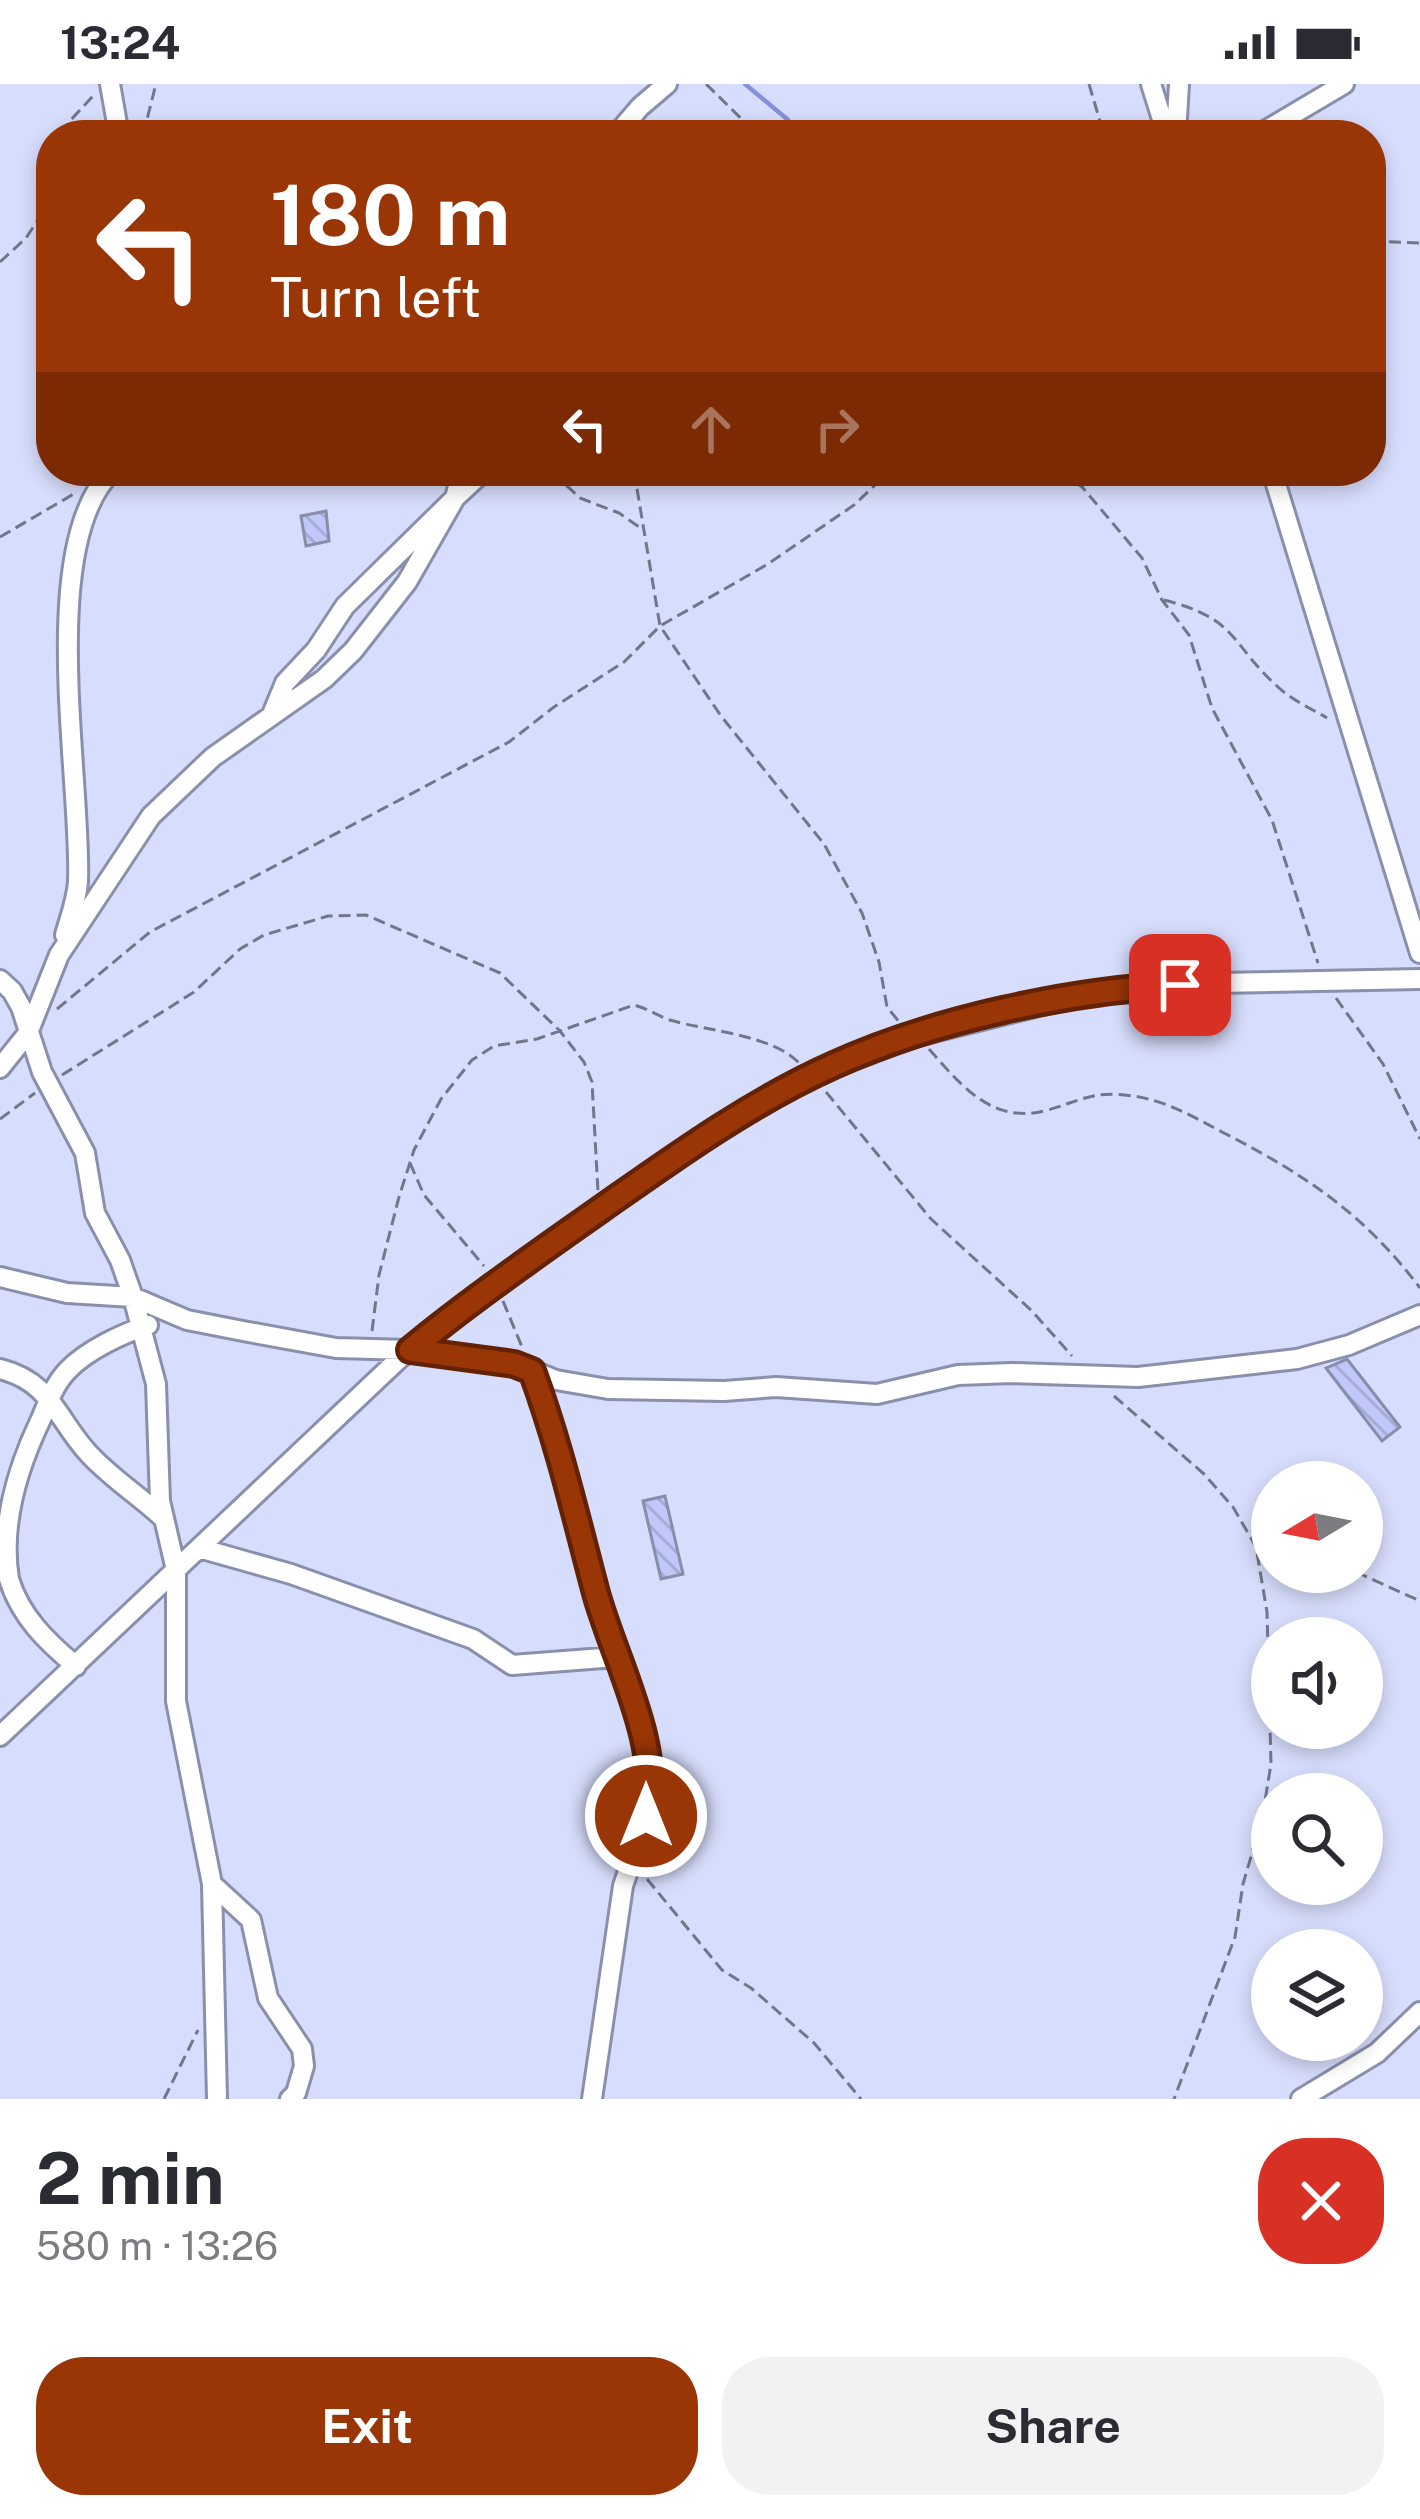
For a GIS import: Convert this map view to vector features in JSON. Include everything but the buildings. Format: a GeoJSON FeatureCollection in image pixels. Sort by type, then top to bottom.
{"type":"FeatureCollection","features":[{"type":"Feature","properties":{"kind":"street"},"geometry":{"type":"LineString","coordinates":[[628,120],[668,84]]}},
{"type":"Feature","properties":{"kind":"street"},"geometry":{"type":"LineString","coordinates":[[1151,84],[1166,120]]}},
{"type":"Feature","properties":{"kind":"street"},"geometry":{"type":"LineString","coordinates":[[1174,120],[1179,84]]}},
{"type":"Feature","properties":{"kind":"street"},"geometry":{"type":"LineString","coordinates":[[1283,120],[1344,84]]}},
{"type":"Feature","properties":{"kind":"street"},"geometry":{"type":"LineString","coordinates":[[104,87],[114,120]]}},
{"type":"Feature","properties":{"kind":"street"},"geometry":{"type":"LineString","coordinates":[[0,1068],[28,1034],[59,955],[78,880],[67,644],[86,514],[101,486]]}},
{"type":"Feature","properties":{"kind":"street"},"geometry":{"type":"LineString","coordinates":[[59,955],[151,816],[213,757],[324,679],[353,651],[407,582],[458,486]]}},
{"type":"Feature","properties":{"kind":"street"},"geometry":{"type":"LineString","coordinates":[[272,716],[285,683],[316,650],[345,607],[468,486]]}},
{"type":"Feature","properties":{"kind":"street"},"geometry":{"type":"LineString","coordinates":[[1277,486],[1420,953]]}},
{"type":"Feature","properties":{"kind":"street"},"geometry":{"type":"LineString","coordinates":[[0,980],[21,1006],[48,1084],[85,1153],[95,1214],[120,1260],[156,1384],[164,1518],[176,1570],[176,1700],[212,1884],[217,2099]]}},
{"type":"Feature","properties":{"kind":"street"},"geometry":{"type":"LineString","coordinates":[[0,1736],[410,1350],[495,1283],[710,1135],[810,1076],[917,1036],[1093,993],[1216,983],[1420,980]]}},
{"type":"Feature","properties":{"kind":"street"},"geometry":{"type":"LineString","coordinates":[[0,1277],[67,1293],[133,1297],[176,1315],[313,1344],[410,1350],[514,1364],[556,1380],[608,1389],[776,1387],[877,1394],[958,1376],[1138,1377],[1297,1359],[1349,1345],[1420,1316]]}},
{"type":"Feature","properties":{"kind":"street"},"geometry":{"type":"LineString","coordinates":[[76,1666],[51,1646],[23,1612],[8,1575],[6,1510],[25,1454],[66,1372],[141,1327],[176,1315]]}},
{"type":"Feature","properties":{"kind":"street"},"geometry":{"type":"LineString","coordinates":[[0,1370],[50,1397],[84,1449],[164,1518]]}},
{"type":"Feature","properties":{"kind":"street"},"geometry":{"type":"LineString","coordinates":[[532,1371],[561,1453],[650,1777],[649,1808],[630,1860],[592,2099]]}},
{"type":"Feature","properties":{"kind":"street"},"geometry":{"type":"LineString","coordinates":[[199,1548],[291,1574],[473,1640],[512,1665],[616,1658]]}},
{"type":"Feature","properties":{"kind":"street"},"geometry":{"type":"LineString","coordinates":[[212,1884],[251,1920],[268,1998],[302,2049],[304,2066],[290,2099]]}},
{"type":"Feature","properties":{"kind":"street"},"geometry":{"type":"LineString","coordinates":[[1301,2099],[1361,2065],[1420,2012]]}},
{"type":"Feature","properties":{"kind":"path"},"geometry":{"type":"LineString","coordinates":[[147,120],[156,84]]}},
{"type":"Feature","properties":{"kind":"path"},"geometry":{"type":"LineString","coordinates":[[706,84],[743,120]]}},
{"type":"Feature","properties":{"kind":"path"},"geometry":{"type":"LineString","coordinates":[[1089,84],[1100,120]]}},
{"type":"Feature","properties":{"kind":"path"},"geometry":{"type":"LineString","coordinates":[[71,120],[104,87]]}},
{"type":"Feature","properties":{"kind":"path"},"geometry":{"type":"LineString","coordinates":[[0,262],[36,223]]}},
{"type":"Feature","properties":{"kind":"path"},"geometry":{"type":"LineString","coordinates":[[1386,242],[1420,243]]}},
{"type":"Feature","properties":{"kind":"path"},"geometry":{"type":"LineString","coordinates":[[0,537],[86,486]]}},
{"type":"Feature","properties":{"kind":"path"},"geometry":{"type":"LineString","coordinates":[[566,486],[580,498],[629,518],[645,532]]}},
{"type":"Feature","properties":{"kind":"path"},"geometry":{"type":"LineString","coordinates":[[637,486],[660,626],[722,716],[824,844],[862,914],[880,962],[892,1018],[917,1036],[966,1090],[990,1108],[1020,1114],[1041,1112],[1098,1092],[1182,1109],[1289,1166],[1349,1208],[1420,1288]]}},
{"type":"Feature","properties":{"kind":"path"},"geometry":{"type":"LineString","coordinates":[[28,1034],[150,932],[509,742],[624,662],[660,626],[722,594],[854,505],[874,486]]}},
{"type":"Feature","properties":{"kind":"path"},"geometry":{"type":"LineString","coordinates":[[1081,486],[1142,558],[1162,600],[1189,635],[1212,708],[1272,820],[1324,982],[1383,1064],[1420,1138]]}},
{"type":"Feature","properties":{"kind":"path"},"geometry":{"type":"LineString","coordinates":[[1162,600],[1222,623],[1292,698],[1352,728]]}},
{"type":"Feature","properties":{"kind":"path"},"geometry":{"type":"LineString","coordinates":[[0,1119],[194,992],[240,949],[264,935],[353,913],[384,921],[500,973],[560,1031],[584,1061],[592,1082],[598,1212]]}},
{"type":"Feature","properties":{"kind":"path"},"geometry":{"type":"LineString","coordinates":[[365,1349],[374,1327],[379,1275],[410,1163],[441,1099],[472,1060],[494,1046],[560,1031],[634,1005],[664,1019],[729,1033],[791,1054],[931,1219],[1032,1311],[1091,1375],[1204,1474],[1247,1529],[1264,1574],[1270,1764],[1235,1936],[1174,2099]]}},
{"type":"Feature","properties":{"kind":"path"},"geometry":{"type":"LineString","coordinates":[[410,1163],[424,1195],[495,1283],[532,1371]]}},
{"type":"Feature","properties":{"kind":"path"},"geometry":{"type":"LineString","coordinates":[[1247,1529],[1251,1530]]}},
{"type":"Feature","properties":{"kind":"path"},"geometry":{"type":"LineString","coordinates":[[1383,1584],[1420,1600]]}},
{"type":"Feature","properties":{"kind":"path"},"geometry":{"type":"LineString","coordinates":[[630,1860],[722,1970],[751,1988],[814,2042],[861,2099]]}},
{"type":"Feature","properties":{"kind":"path"},"geometry":{"type":"LineString","coordinates":[[164,2099],[198,2030]]}},
{"type":"Feature","properties":{"kind":"waterway"},"geometry":{"type":"LineString","coordinates":[[745,84],[788,120]]}},
{"type":"Feature","properties":{"kind":"route"},"geometry":{"type":"LineString","coordinates":[[646,1816],[650,1777],[640,1728],[606,1628],[561,1453],[532,1371],[514,1364],[410,1350],[507,1274],[655,1171],[748,1111],[839,1062],[1028,1006],[1093,993],[1180,985]]}}]}
